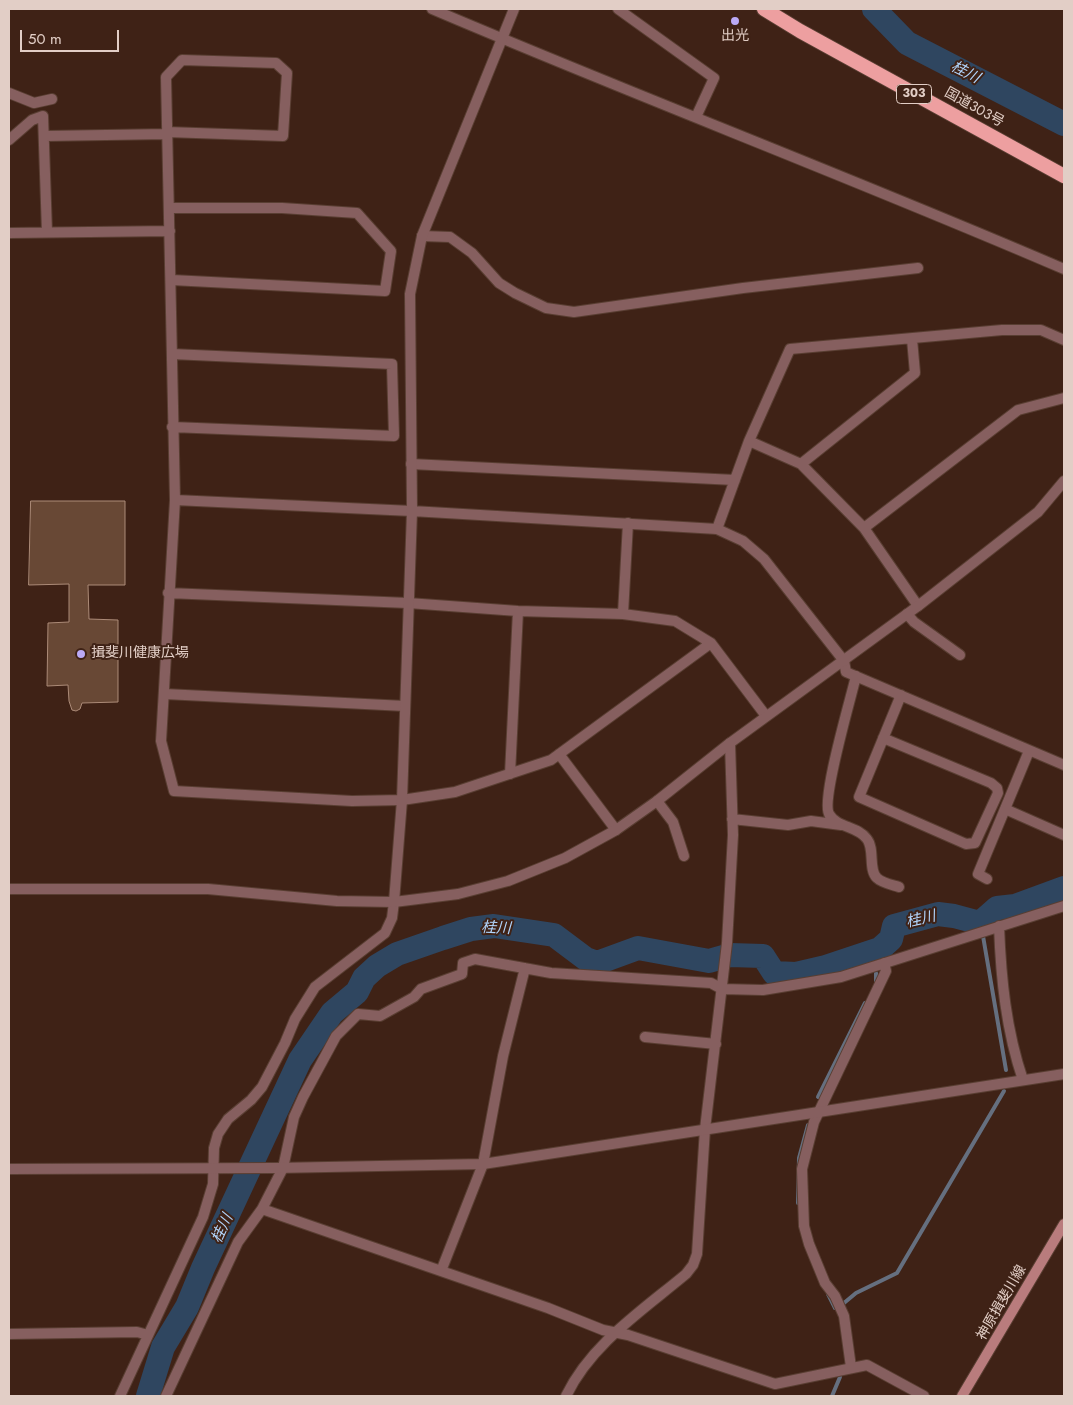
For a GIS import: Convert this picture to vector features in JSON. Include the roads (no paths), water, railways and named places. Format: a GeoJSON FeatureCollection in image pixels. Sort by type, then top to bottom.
{"type":"FeatureCollection","features":[{"type":"Feature","properties":{"kind":"highway","name":"国道303号"},"geometry":{"type":"LineString","coordinates":[[764,9],[800,31],[1064,176]]}},
{"type":"Feature","properties":{"kind":"main road","name":"神原揖斐川線"},"geometry":{"type":"LineString","coordinates":[[962,1396],[1064,1224]]}},
{"type":"Feature","properties":{"kind":"street"},"geometry":{"type":"LineString","coordinates":[[432,9],[1064,269]]}},
{"type":"Feature","properties":{"kind":"street"},"geometry":{"type":"LineString","coordinates":[[120,1396],[203,1218],[213,1184],[218,1134],[228,1119],[251,1100],[262,1087],[286,1043],[295,1019],[315,988],[385,933],[392,918],[402,800],[412,512],[410,294],[422,236],[514,9]]}},
{"type":"Feature","properties":{"kind":"street"},"geometry":{"type":"LineString","coordinates":[[618,9],[714,78],[696,117]]}},
{"type":"Feature","properties":{"kind":"street"},"geometry":{"type":"LineString","coordinates":[[45,136],[167,133],[283,136],[286,73],[276,63],[182,60],[166,77],[167,133],[168,208],[172,280],[172,427],[175,500],[168,593],[166,694],[161,741],[174,791],[352,801],[402,800],[455,792],[551,760],[711,643]]}},
{"type":"Feature","properties":{"kind":"street"},"geometry":{"type":"LineString","coordinates":[[9,93],[34,103],[52,99]]}},
{"type":"Feature","properties":{"kind":"street"},"geometry":{"type":"LineString","coordinates":[[9,140],[32,120],[43,116],[47,232]]}},
{"type":"Feature","properties":{"kind":"street"},"geometry":{"type":"LineString","coordinates":[[168,208],[282,208],[357,213],[391,251],[385,290],[172,280]]}},
{"type":"Feature","properties":{"kind":"street"},"geometry":{"type":"LineString","coordinates":[[9,233],[170,231]]}},
{"type":"Feature","properties":{"kind":"street"},"geometry":{"type":"LineString","coordinates":[[422,236],[450,237],[472,253],[499,283],[515,293],[546,308],[574,312],[743,288],[918,268]]}},
{"type":"Feature","properties":{"kind":"street"},"geometry":{"type":"LineString","coordinates":[[717,529],[749,441],[790,349],[1012,330],[1040,330],[1064,340]]}},
{"type":"Feature","properties":{"kind":"street"},"geometry":{"type":"LineString","coordinates":[[801,464],[915,373],[912,339]]}},
{"type":"Feature","properties":{"kind":"street"},"geometry":{"type":"LineString","coordinates":[[172,354],[392,364],[394,436],[172,427]]}},
{"type":"Feature","properties":{"kind":"street"},"geometry":{"type":"LineString","coordinates":[[864,528],[1018,410],[1064,398]]}},
{"type":"Feature","properties":{"kind":"street"},"geometry":{"type":"LineString","coordinates":[[749,441],[801,464],[864,528],[918,606]]}},
{"type":"Feature","properties":{"kind":"street"},"geometry":{"type":"LineString","coordinates":[[411,464],[735,480]]}},
{"type":"Feature","properties":{"kind":"street"},"geometry":{"type":"LineString","coordinates":[[9,889],[208,888],[337,901],[394,902],[458,894],[508,881],[565,858],[616,830],[657,801],[766,716],[918,606],[1038,512],[1064,481]]}},
{"type":"Feature","properties":{"kind":"street"},"geometry":{"type":"LineString","coordinates":[[175,500],[717,529],[743,541],[764,559],[844,661],[846,672],[1064,765]]}},
{"type":"Feature","properties":{"kind":"street"},"geometry":{"type":"LineString","coordinates":[[623,614],[628,523]]}},
{"type":"Feature","properties":{"kind":"street"},"geometry":{"type":"LineString","coordinates":[[168,593],[408,603],[518,611],[623,614],[675,620],[711,643],[766,716]]}},
{"type":"Feature","properties":{"kind":"street"},"geometry":{"type":"LineString","coordinates":[[510,774],[518,611]]}},
{"type":"Feature","properties":{"kind":"street"},"geometry":{"type":"LineString","coordinates":[[907,614],[914,622],[960,655]]}},
{"type":"Feature","properties":{"kind":"street"},"geometry":{"type":"LineString","coordinates":[[856,676],[827,804],[832,818],[842,825],[863,834],[868,840],[874,873],[878,878],[898,887]]}},
{"type":"Feature","properties":{"kind":"street"},"geometry":{"type":"LineString","coordinates":[[166,694],[405,706]]}},
{"type":"Feature","properties":{"kind":"street"},"geometry":{"type":"LineString","coordinates":[[883,738],[991,783],[997,788],[998,793],[975,843],[966,844],[859,797],[883,738],[901,696]]}},
{"type":"Feature","properties":{"kind":"street"},"geometry":{"type":"LineString","coordinates":[[566,1396],[574,1380],[589,1360],[616,1332],[686,1274],[693,1265],[697,1254],[705,1129],[727,943],[732,819],[730,743]]}},
{"type":"Feature","properties":{"kind":"street"},"geometry":{"type":"LineString","coordinates":[[987,879],[978,874],[1030,751]]}},
{"type":"Feature","properties":{"kind":"street"},"geometry":{"type":"LineString","coordinates":[[559,754],[616,830]]}},
{"type":"Feature","properties":{"kind":"street"},"geometry":{"type":"LineString","coordinates":[[657,801],[672,822],[684,856]]}},
{"type":"Feature","properties":{"kind":"street"},"geometry":{"type":"LineString","coordinates":[[1005,810],[1064,835]]}},
{"type":"Feature","properties":{"kind":"street"},"geometry":{"type":"LineString","coordinates":[[732,819],[788,826],[811,821],[842,825]]}},
{"type":"Feature","properties":{"kind":"street"},"geometry":{"type":"LineString","coordinates":[[166,1396],[238,1242],[262,1209],[279,1168],[294,1117],[303,1097],[331,1044],[358,1014],[380,1016],[414,997],[421,989],[462,974],[463,963],[474,959],[551,973],[711,983],[746,991],[780,988],[841,977],[1064,906]]}},
{"type":"Feature","properties":{"kind":"street"},"geometry":{"type":"LineString","coordinates":[[999,926],[1001,980],[1016,1059],[1023,1080]]}},
{"type":"Feature","properties":{"kind":"street"},"geometry":{"type":"LineString","coordinates":[[851,1367],[844,1316],[816,1263],[804,1226],[802,1169],[810,1133],[886,971],[884,963]]}},
{"type":"Feature","properties":{"kind":"street"},"geometry":{"type":"LineString","coordinates":[[443,1266],[483,1164],[503,1056],[525,968]]}},
{"type":"Feature","properties":{"kind":"street"},"geometry":{"type":"LineString","coordinates":[[645,1037],[716,1044]]}},
{"type":"Feature","properties":{"kind":"street"},"geometry":{"type":"LineString","coordinates":[[9,1168],[279,1168],[483,1164],[1064,1074]]}},
{"type":"Feature","properties":{"kind":"street"},"geometry":{"type":"LineString","coordinates":[[262,1209],[548,1308],[603,1330],[616,1332],[775,1384],[867,1365],[924,1396]]}},
{"type":"Feature","properties":{"kind":"street"},"geometry":{"type":"LineString","coordinates":[[9,1334],[136,1332],[148,1335]]}},
{"type":"Feature","properties":{"kind":"waterway","name":"桂川"},"geometry":{"type":"LineString","coordinates":[[874,9],[907,43],[1064,124]]}},
{"type":"Feature","properties":{"kind":"waterway","name":"桂川"},"geometry":{"type":"LineString","coordinates":[[148,1396],[163,1347],[187,1307],[203,1268],[300,1060],[332,1013],[357,992],[364,978],[377,966],[397,954],[471,929],[494,926],[554,935],[586,959],[597,963],[638,948],[709,961],[730,955],[763,956],[774,973],[796,974],[826,967],[880,949],[891,939],[894,926],[938,914],[980,923],[997,908],[1015,906],[1064,888]]}},
{"type":"Feature","properties":{"kind":"waterway"},"geometry":{"type":"LineString","coordinates":[[983,936],[1006,1070]]}},
{"type":"Feature","properties":{"kind":"waterway"},"geometry":{"type":"LineString","coordinates":[[871,952],[873,963]]}},
{"type":"Feature","properties":{"kind":"waterway"},"geometry":{"type":"LineString","coordinates":[[876,973],[876,981]]}},
{"type":"Feature","properties":{"kind":"waterway"},"geometry":{"type":"LineString","coordinates":[[818,1097],[865,1003]]}},
{"type":"Feature","properties":{"kind":"waterway"},"geometry":{"type":"LineString","coordinates":[[844,1303],[856,1293],[897,1273],[1004,1091]]}},
{"type":"Feature","properties":{"kind":"waterway"},"geometry":{"type":"LineString","coordinates":[[798,1203],[799,1158],[808,1125]]}},
{"type":"Feature","properties":{"kind":"waterway"},"geometry":{"type":"LineString","coordinates":[[828,1294],[835,1308]]}},
{"type":"Feature","properties":{"kind":"waterway"},"geometry":{"type":"LineString","coordinates":[[832,1396],[840,1377]]}},
{"type":"Feature","properties":{"kind":"place","name":"出光"},"geometry":{"type":"Point","coordinates":[735,21]}},
{"type":"Feature","properties":{"kind":"place","name":"揖斐川健康広場"},"geometry":{"type":"Point","coordinates":[81,654]}}]}
